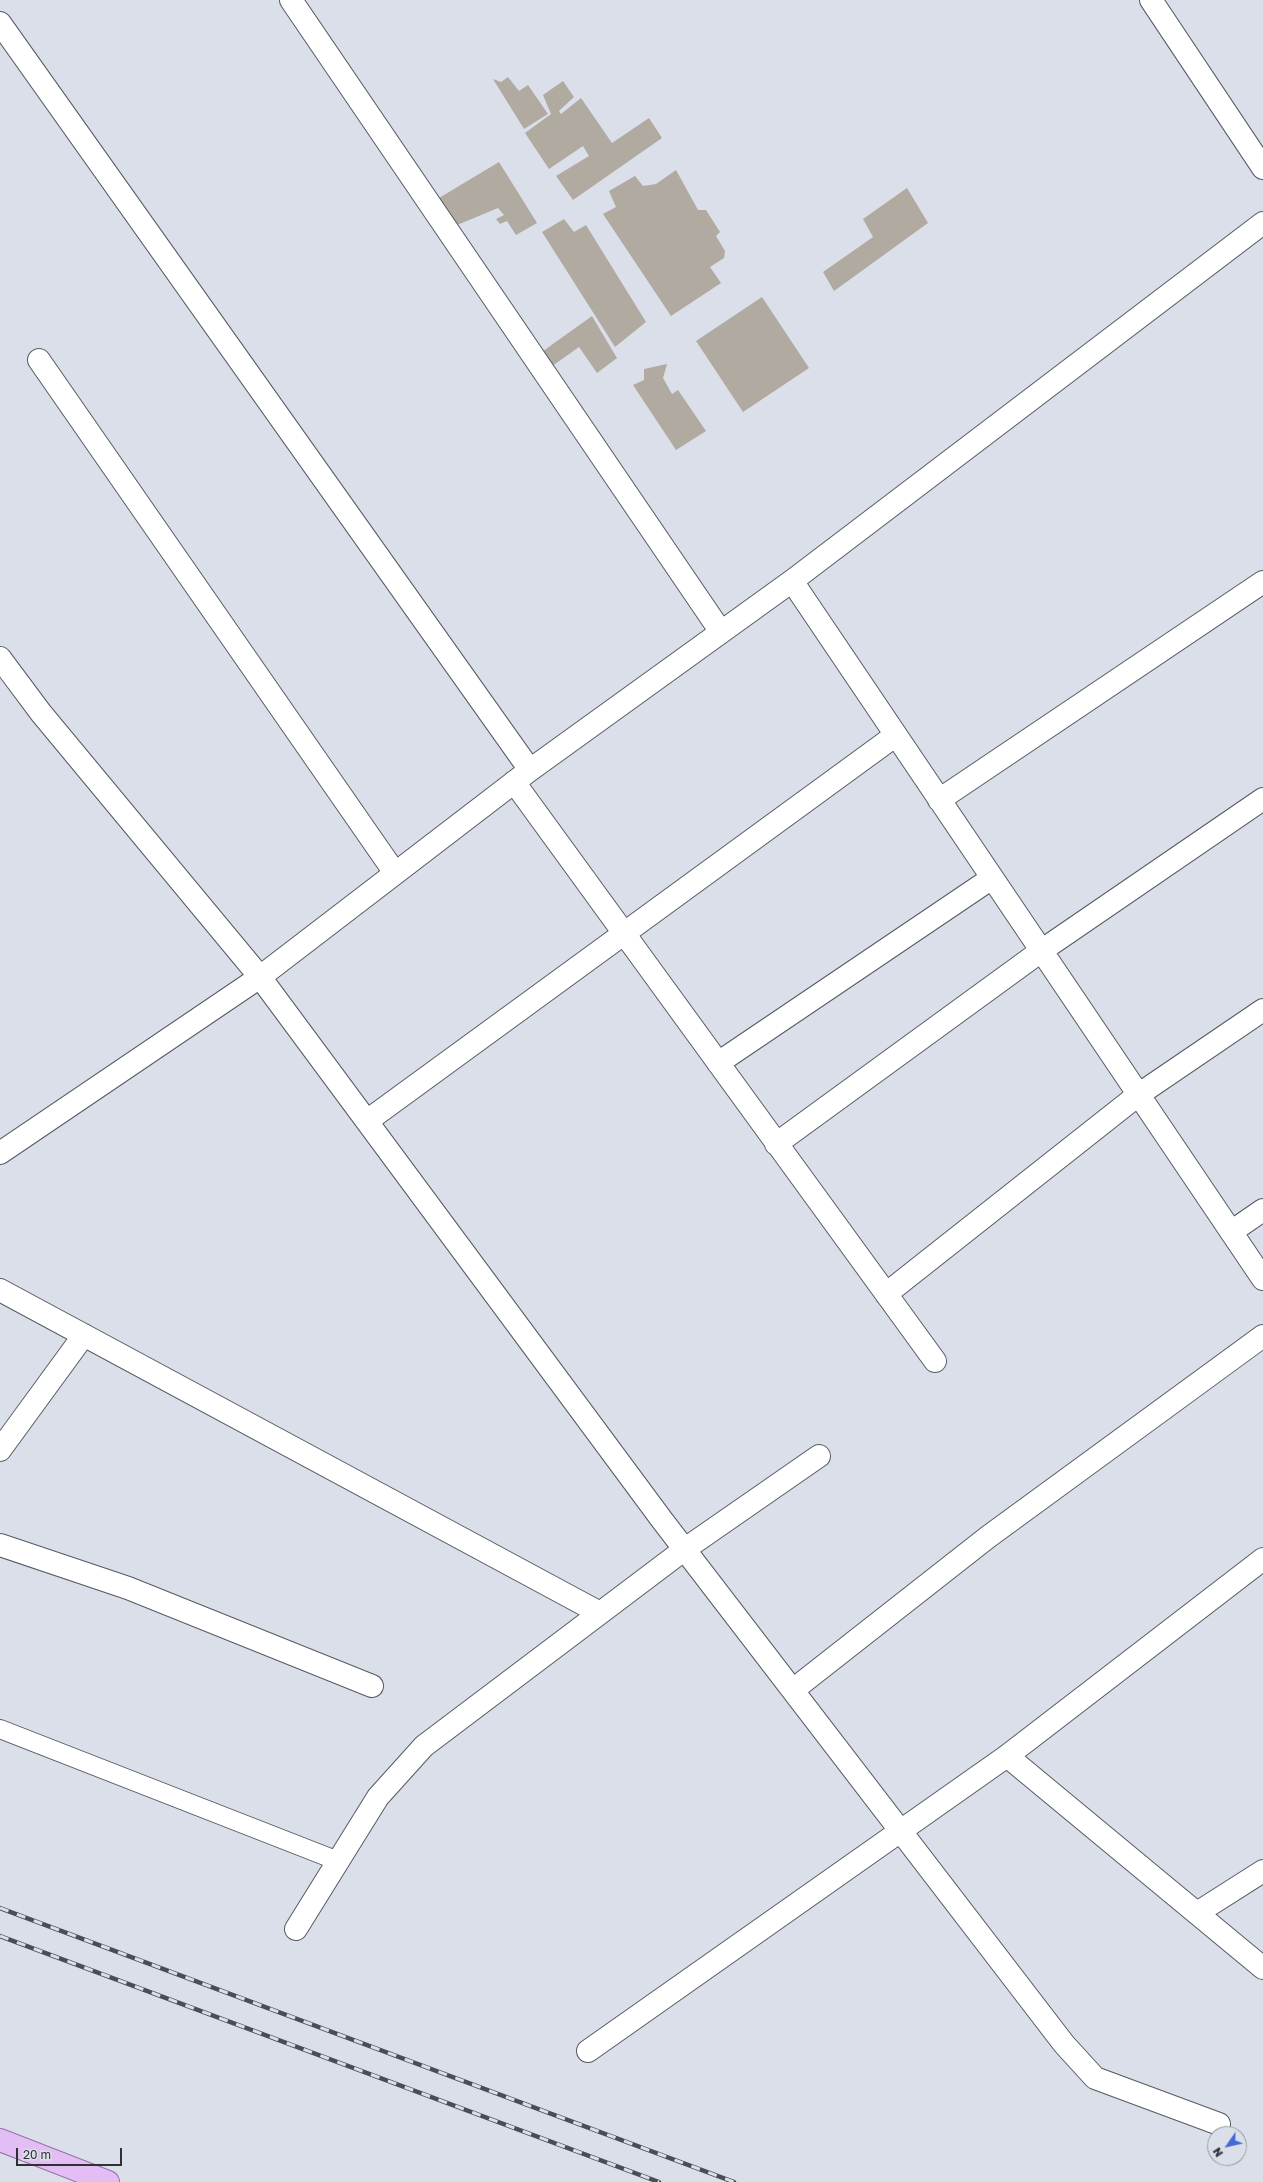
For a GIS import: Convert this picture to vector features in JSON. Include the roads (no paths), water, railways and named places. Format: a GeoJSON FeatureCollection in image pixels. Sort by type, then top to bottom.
{"type":"FeatureCollection","features":[{"type":"Feature","properties":{"kind":"main road"},"geometry":{"type":"LineString","coordinates":[[0,2140],[108,2182]]}},
{"type":"Feature","properties":{"kind":"street"},"geometry":{"type":"LineString","coordinates":[[291,0],[721,632]]}},
{"type":"Feature","properties":{"kind":"street"},"geometry":{"type":"LineString","coordinates":[[1151,0],[1263,168]]}},
{"type":"Feature","properties":{"kind":"street"},"geometry":{"type":"LineString","coordinates":[[0,24],[522,776],[623,933],[935,1361]]}},
{"type":"Feature","properties":{"kind":"street"},"geometry":{"type":"LineString","coordinates":[[0,1153],[260,977],[522,776],[792,581],[1263,223]]}},
{"type":"Feature","properties":{"kind":"street"},"geometry":{"type":"LineString","coordinates":[[39,360],[395,873]]}},
{"type":"Feature","properties":{"kind":"street"},"geometry":{"type":"LineString","coordinates":[[792,581],[1263,1279]]}},
{"type":"Feature","properties":{"kind":"street"},"geometry":{"type":"LineString","coordinates":[[939,800],[1263,582]]}},
{"type":"Feature","properties":{"kind":"street"},"geometry":{"type":"LineString","coordinates":[[0,658],[41,713],[260,977],[685,1549],[1064,2044],[1095,2078],[1219,2124]]}},
{"type":"Feature","properties":{"kind":"street"},"geometry":{"type":"LineString","coordinates":[[367,1121],[623,933],[896,736]]}},
{"type":"Feature","properties":{"kind":"street"},"geometry":{"type":"LineString","coordinates":[[776,1144],[1041,951],[1263,799]]}},
{"type":"Feature","properties":{"kind":"street"},"geometry":{"type":"LineString","coordinates":[[718,1063],[992,878]]}},
{"type":"Feature","properties":{"kind":"street"},"geometry":{"type":"LineString","coordinates":[[886,1294],[1138,1095],[1263,1010]]}},
{"type":"Feature","properties":{"kind":"street"},"geometry":{"type":"LineString","coordinates":[[1231,1232],[1263,1210]]}},
{"type":"Feature","properties":{"kind":"street"},"geometry":{"type":"LineString","coordinates":[[0,1290],[600,1613]]}},
{"type":"Feature","properties":{"kind":"street"},"geometry":{"type":"LineString","coordinates":[[0,1450],[84,1335]]}},
{"type":"Feature","properties":{"kind":"street"},"geometry":{"type":"LineString","coordinates":[[793,1690],[988,1537],[1263,1336]]}},
{"type":"Feature","properties":{"kind":"street"},"geometry":{"type":"LineString","coordinates":[[296,1929],[378,1797],[424,1746],[685,1549],[819,1456]]}},
{"type":"Feature","properties":{"kind":"street"},"geometry":{"type":"LineString","coordinates":[[0,1544],[128,1588],[372,1686]]}},
{"type":"Feature","properties":{"kind":"street"},"geometry":{"type":"LineString","coordinates":[[588,2051],[1007,1756],[1263,1559]]}},
{"type":"Feature","properties":{"kind":"street"},"geometry":{"type":"LineString","coordinates":[[1007,1756],[1263,1968]]}},
{"type":"Feature","properties":{"kind":"street"},"geometry":{"type":"LineString","coordinates":[[1197,1913],[1263,1871]]}},
{"type":"Feature","properties":{"kind":"lane"},"geometry":{"type":"LineString","coordinates":[[0,1729],[338,1861]]}},
{"type":"Feature","properties":{"kind":"railway"},"geometry":{"type":"LineString","coordinates":[[0,1908],[734,2182]]}},
{"type":"Feature","properties":{"kind":"railway"},"geometry":{"type":"LineString","coordinates":[[0,1936],[659,2182]]}}]}
